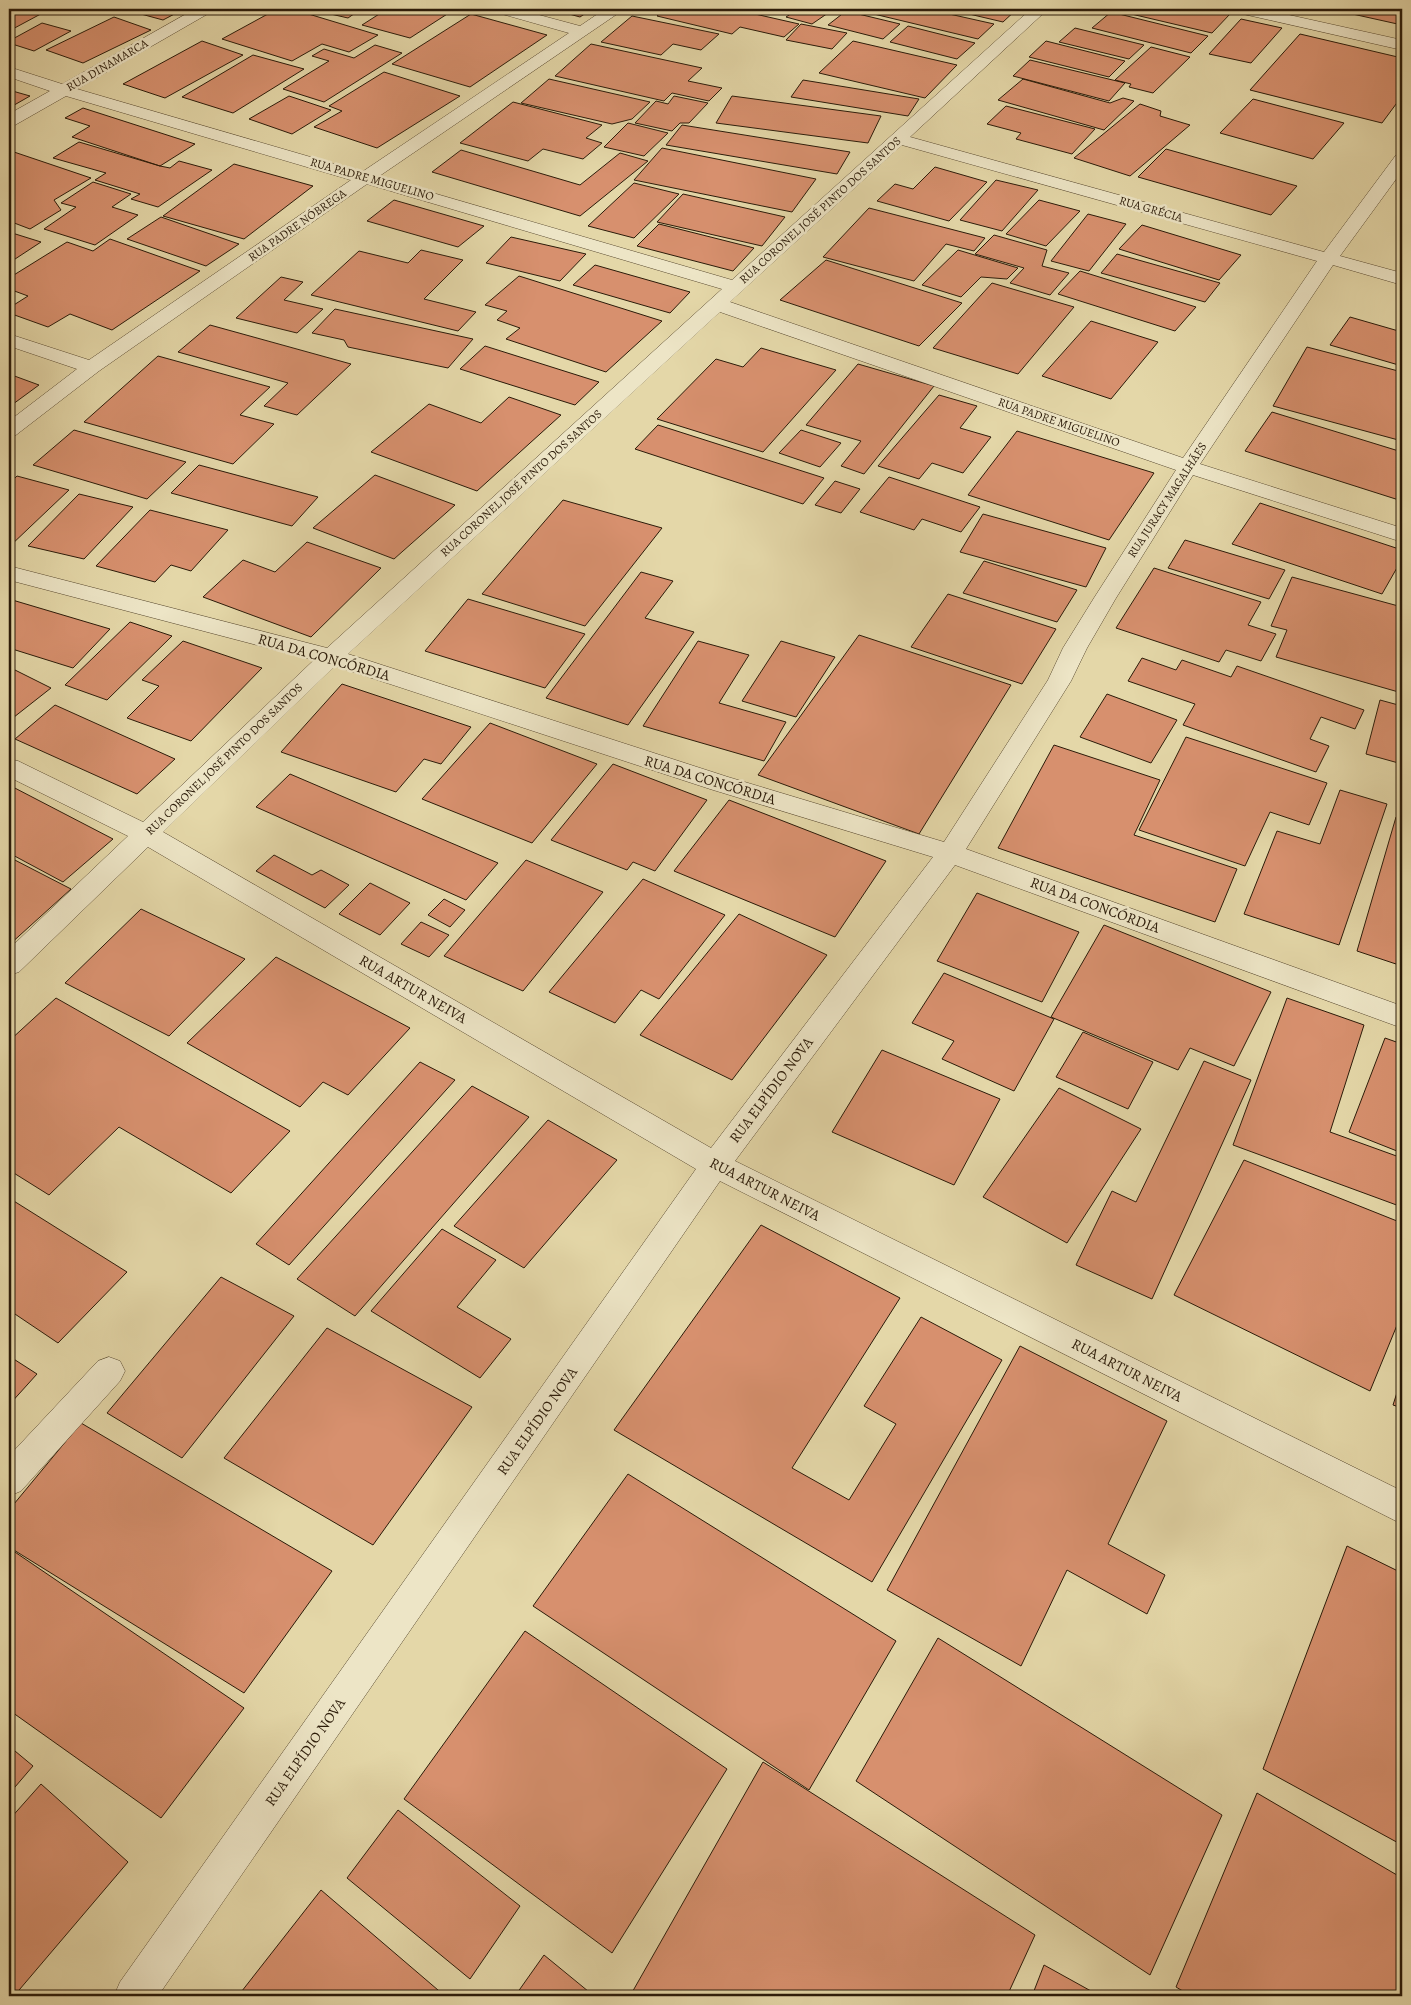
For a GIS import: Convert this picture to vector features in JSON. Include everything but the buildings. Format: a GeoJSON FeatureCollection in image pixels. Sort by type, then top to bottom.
{"type":"FeatureCollection","features":[{"type":"Feature","properties":{"kind":"street","name":"RUA DINAMARCA"},"geometry":{"type":"LineString","coordinates":[[9,121],[206,9]]}},
{"type":"Feature","properties":{"kind":"street"},"geometry":{"type":"LineString","coordinates":[[500,9],[581,31]]}},
{"type":"Feature","properties":{"kind":"street","name":"RUA PADRE NÓBREGA"},"geometry":{"type":"LineString","coordinates":[[9,431],[92,367],[366,177],[615,9]]}},
{"type":"Feature","properties":{"kind":"street","name":"RUA CORONEL JOSÉ PINTO DOS SANTOS"},"geometry":{"type":"LineString","coordinates":[[9,965],[331,657],[735,287],[900,139],[1040,9]]}},
{"type":"Feature","properties":{"kind":"street"},"geometry":{"type":"LineString","coordinates":[[1243,9],[1402,46]]}},
{"type":"Feature","properties":{"kind":"street","name":"RUA PADRE MIGUELINO"},"geometry":{"type":"LineString","coordinates":[[9,72],[64,90],[366,177],[735,287]]}},
{"type":"Feature","properties":{"kind":"street","name":"RUA GRÉCIA"},"geometry":{"type":"LineString","coordinates":[[900,139],[1402,279]]}},
{"type":"Feature","properties":{"kind":"street","name":"RUA JURACY MAGALHÃES"},"geometry":{"type":"LineString","coordinates":[[950,853],[1059,681],[1075,648],[1100,606],[1188,466],[1328,258],[1402,159]]}},
{"type":"Feature","properties":{"kind":"street","name":"RUA PADRE MIGUELINO"},"geometry":{"type":"LineString","coordinates":[[717,304],[1188,466],[1402,535]]}},
{"type":"Feature","properties":{"kind":"street"},"geometry":{"type":"LineString","coordinates":[[9,340],[92,367]]}},
{"type":"Feature","properties":{"kind":"street","name":"RUA DA CONCÓRDIA"},"geometry":{"type":"LineString","coordinates":[[9,572],[331,657],[720,783],[950,853],[1402,1017]]}},
{"type":"Feature","properties":{"kind":"street","name":"RUA ARTUR NEIVA"},"geometry":{"type":"LineString","coordinates":[[9,767],[146,834],[715,1165],[1402,1508]]}},
{"type":"Feature","properties":{"kind":"street","name":"RUA ELPÍDIO NOVA"},"geometry":{"type":"LineString","coordinates":[[134,1996],[715,1165],[950,853]]}},
{"type":"Feature","properties":{"kind":"street"},"geometry":{"type":"LineString","coordinates":[[9,1480],[109,1371]]}}]}
